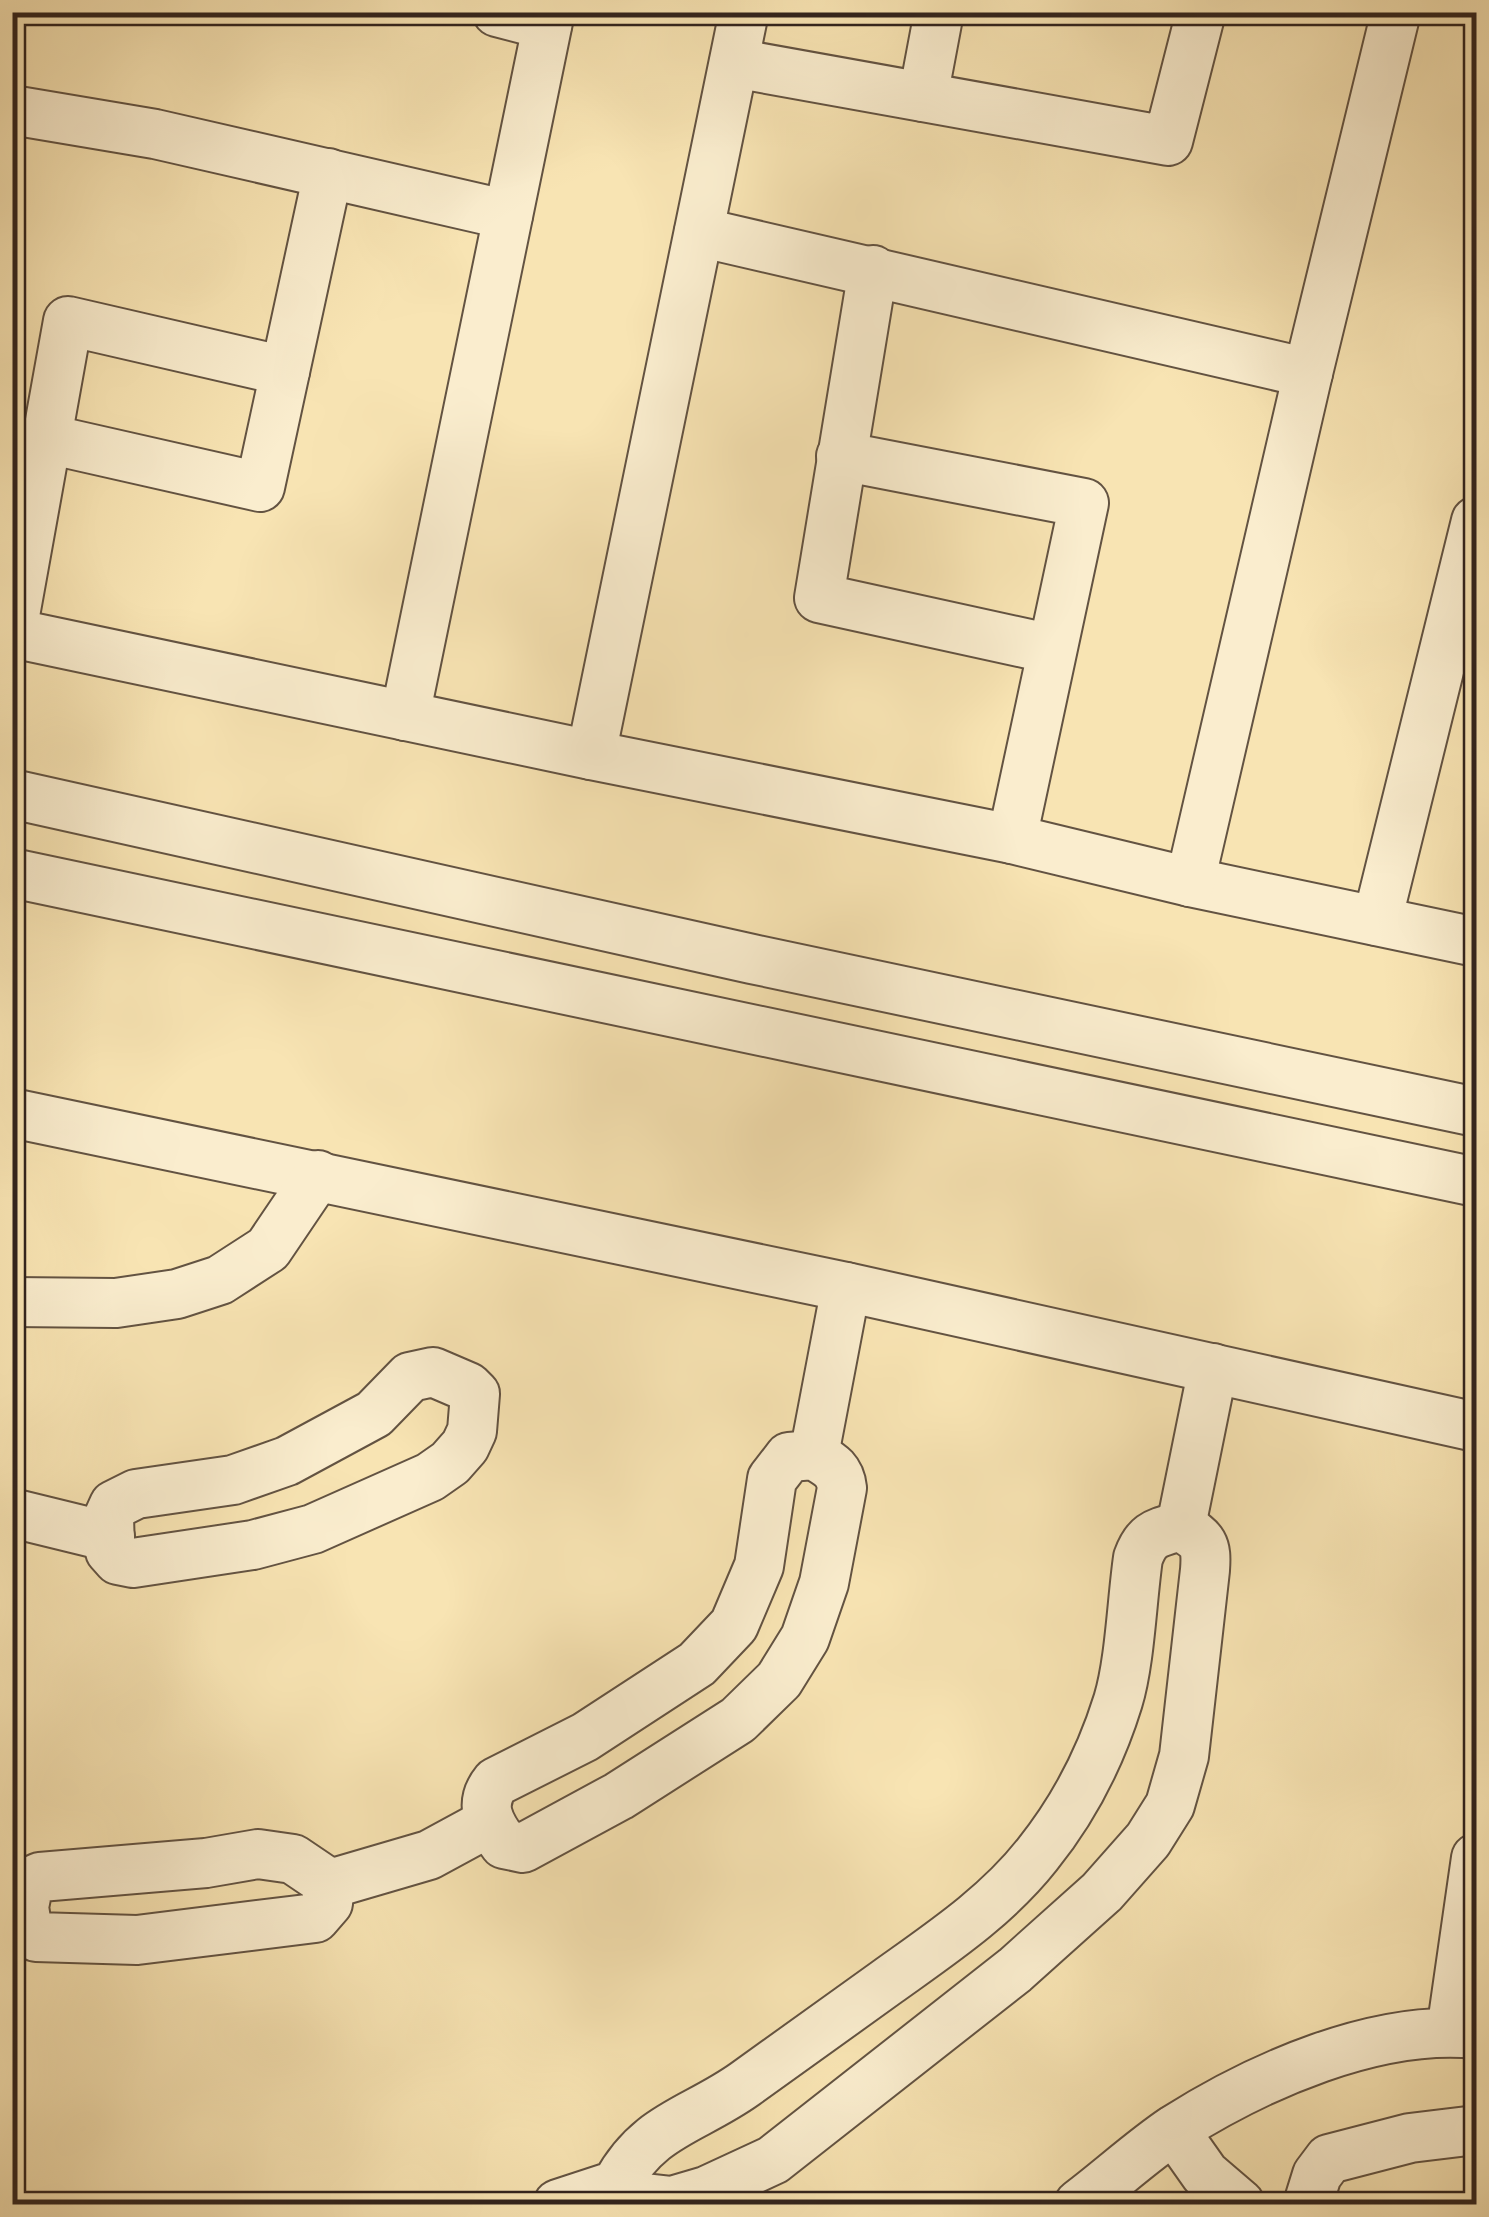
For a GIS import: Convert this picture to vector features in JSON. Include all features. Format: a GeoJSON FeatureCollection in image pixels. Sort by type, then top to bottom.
{"type":"FeatureCollection","features":[{"type":"Feature","properties":{"kind":"street"},"geometry":{"type":"LineString","coordinates":[[404,716],[548,19],[496,12]]}},
{"type":"Feature","properties":{"kind":"street"},"geometry":{"type":"LineString","coordinates":[[591,755],[744,12]]}},
{"type":"Feature","properties":{"kind":"street"},"geometry":{"type":"LineString","coordinates":[[923,97],[940,12]]}},
{"type":"Feature","properties":{"kind":"street"},"geometry":{"type":"LineString","coordinates":[[734,63],[1168,141],[1201,12]]}},
{"type":"Feature","properties":{"kind":"street"},"geometry":{"type":"LineString","coordinates":[[1190,882],[1396,12]]}},
{"type":"Feature","properties":{"kind":"street"},"geometry":{"type":"LineString","coordinates":[[12,110],[155,134],[508,215]]}},
{"type":"Feature","properties":{"kind":"street"},"geometry":{"type":"LineString","coordinates":[[48,439],[260,487],[328,173]]}},
{"type":"Feature","properties":{"kind":"street"},"geometry":{"type":"LineString","coordinates":[[699,232],[1308,372]]}},
{"type":"Feature","properties":{"kind":"street"},"geometry":{"type":"LineString","coordinates":[[873,270],[819,598],[1052,649]]}},
{"type":"Feature","properties":{"kind":"street"},"geometry":{"type":"LineString","coordinates":[[285,371],[68,321],[12,632],[1012,840],[1476,942]]}},
{"type":"Feature","properties":{"kind":"street"},"geometry":{"type":"LineString","coordinates":[[840,456],[1084,502],[1012,840]]}},
{"type":"Feature","properties":{"kind":"street"},"geometry":{"type":"LineString","coordinates":[[1377,921],[1476,521]]}},
{"type":"Feature","properties":{"kind":"street"},"geometry":{"type":"LineString","coordinates":[[12,794],[771,963],[1476,1112]]}},
{"type":"Feature","properties":{"kind":"street"},"geometry":{"type":"LineString","coordinates":[[12,873],[1476,1182]]}},
{"type":"Feature","properties":{"kind":"street"},"geometry":{"type":"LineString","coordinates":[[12,1113],[846,1287],[1476,1427]]}},
{"type":"Feature","properties":{"kind":"street"},"geometry":{"type":"LineString","coordinates":[[12,1302],[116,1303],[178,1294],[220,1280],[268,1249],[318,1176]]}},
{"type":"Feature","properties":{"kind":"street"},"geometry":{"type":"LineString","coordinates":[[814,1454],[846,1287]]}},
{"type":"Feature","properties":{"kind":"street"},"geometry":{"type":"LineString","coordinates":[[1181,1526],[1213,1368]]}},
{"type":"Feature","properties":{"kind":"street"},"geometry":{"type":"LineString","coordinates":[[433,1372],[475,1394],[472,1431],[450,1463],[430,1477],[312,1529],[253,1546],[133,1563],[118,1560],[110,1551],[110,1536],[109,1516],[114,1505],[136,1494],[234,1480],[287,1460],[374,1414],[410,1377],[419,1373],[433,1372]]}},
{"type":"Feature","properties":{"kind":"street"},"geometry":{"type":"LineString","coordinates":[[814,1454],[835,1468],[842,1488],[824,1583],[805,1638],[779,1680],[738,1720],[618,1796],[523,1848],[504,1844],[488,1822],[486,1797],[496,1782],[584,1737],[697,1664],[734,1626],[760,1566],[772,1479],[790,1457],[814,1454]]}},
{"type":"Feature","properties":{"kind":"street"},"geometry":{"type":"LineString","coordinates":[[12,1512],[110,1536]]}},
{"type":"Feature","properties":{"kind":"street"},"geometry":{"type":"LineString","coordinates":[[616,2185],[628,2162],[662,2130],[732,2093],[969,1924],[1035,1858],[1074,1800],[1096,1758],[1119,1697],[1138,1558],[1144,1542],[1154,1534],[1181,1526]]}},
{"type":"Feature","properties":{"kind":"street"},"geometry":{"type":"LineString","coordinates":[[558,2204],[616,2185],[644,2198],[672,2201],[773,2160],[1015,1970],[1102,1892],[1148,1840],[1170,1805],[1184,1756],[1206,1553],[1201,1540],[1181,1526]]}},
{"type":"Feature","properties":{"kind":"street"},"geometry":{"type":"LineString","coordinates":[[330,1884],[428,1855],[488,1822]]}},
{"type":"Feature","properties":{"kind":"street"},"geometry":{"type":"LineString","coordinates":[[258,1854],[293,1859],[330,1884],[328,1903],[314,1918],[137,1940],[36,1938],[28,1932],[18,1906],[29,1882],[40,1876],[206,1863],[258,1854]]}},
{"type":"Feature","properties":{"kind":"street"},"geometry":{"type":"LineString","coordinates":[[1079,2204],[1174,2130],[1263,2080],[1324,2056],[1398,2038],[1464,2033],[1476,1858]]}},
{"type":"Feature","properties":{"kind":"street"},"geometry":{"type":"LineString","coordinates":[[969,1924],[1015,1970]]}},
{"type":"Feature","properties":{"kind":"street"},"geometry":{"type":"LineString","coordinates":[[1174,2130],[1205,2174],[1240,2204]]}},
{"type":"Feature","properties":{"kind":"street"},"geometry":{"type":"LineString","coordinates":[[1308,2204],[1328,2159],[1410,2138],[1476,2130]]}}]}
